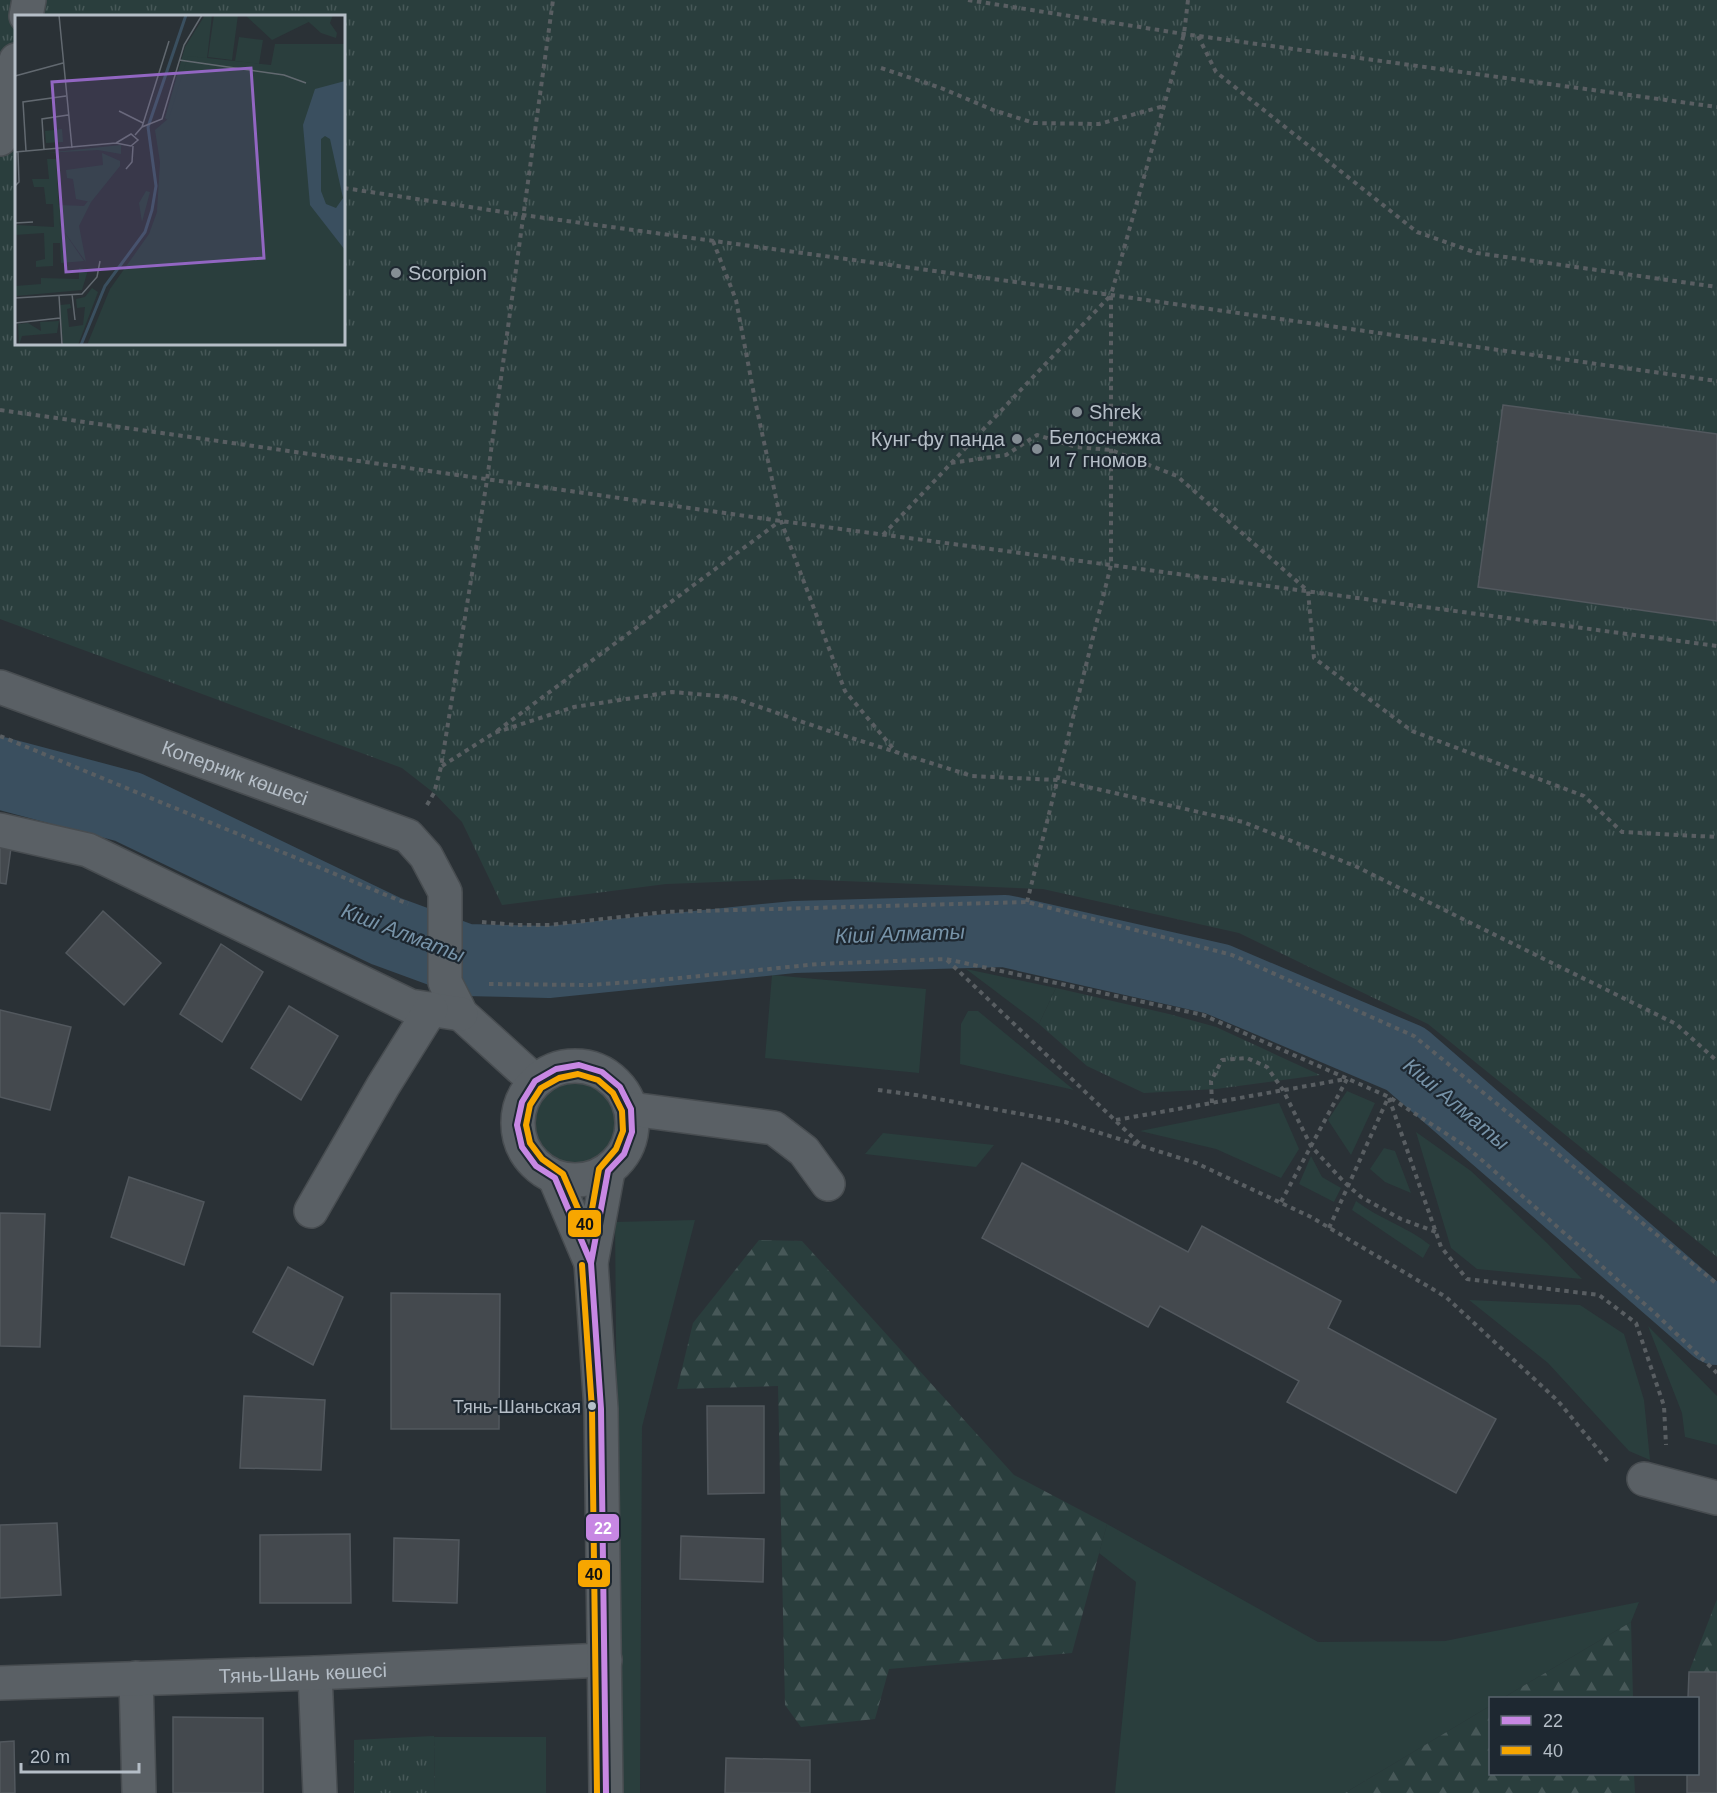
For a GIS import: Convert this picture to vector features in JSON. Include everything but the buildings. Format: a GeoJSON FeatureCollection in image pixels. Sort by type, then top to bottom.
{"type":"FeatureCollection","features":[{"type":"Feature","properties":{"kind":"street"},"geometry":{"type":"LineString","coordinates":[[26,15],[29,0]]}},
{"type":"Feature","properties":{"kind":"street"},"geometry":{"type":"LineString","coordinates":[[0,139],[15,65]]}},
{"type":"Feature","properties":{"kind":"street","name":"Коперник көшесі"},"geometry":{"type":"LineString","coordinates":[[0,687],[408,836],[426,856],[445,913]]}},
{"type":"Feature","properties":{"kind":"street"},"geometry":{"type":"LineString","coordinates":[[0,830],[88,849],[410,1006],[445,996]]}},
{"type":"Feature","properties":{"kind":"street"},"geometry":{"type":"LineString","coordinates":[[311,1211],[383,1086],[445,996],[445,913]]}},
{"type":"Feature","properties":{"kind":"street"},"geometry":{"type":"LineString","coordinates":[[445,996],[535,1082]]}},
{"type":"Feature","properties":{"kind":"street"},"geometry":{"type":"LineString","coordinates":[[579,1065],[602,1072],[621,1088],[631,1109],[632,1132],[624,1154],[608,1171],[582,1180],[555,1178],[536,1166],[522,1147],[517,1125],[522,1102],[535,1082],[556,1069],[579,1065]]}},
{"type":"Feature","properties":{"kind":"street"},"geometry":{"type":"LineString","coordinates":[[631,1109],[774,1128],[804,1151],[828,1184]]}},
{"type":"Feature","properties":{"kind":"street"},"geometry":{"type":"LineString","coordinates":[[606,1793],[601,1409],[591,1263],[608,1171]]}},
{"type":"Feature","properties":{"kind":"street"},"geometry":{"type":"LineString","coordinates":[[555,1178],[591,1263]]}},
{"type":"Feature","properties":{"kind":"street"},"geometry":{"type":"LineString","coordinates":[[1655,1482],[1717,1498]]}},
{"type":"Feature","properties":{"kind":"street","name":"Тянь-Шань көшесі"},"geometry":{"type":"LineString","coordinates":[[0,1683],[315,1673],[605,1660]]}},
{"type":"Feature","properties":{"kind":"street"},"geometry":{"type":"LineString","coordinates":[[315,1673],[320,1793]]}},
{"type":"Feature","properties":{"kind":"street"},"geometry":{"type":"LineString","coordinates":[[136,1678],[139,1793]]}},
{"type":"Feature","properties":{"kind":"path"},"geometry":{"type":"LineString","coordinates":[[553,0],[487,480],[441,767],[494,733],[781,521]]}},
{"type":"Feature","properties":{"kind":"path"},"geometry":{"type":"LineString","coordinates":[[968,0],[1184,34],[1717,107]]}},
{"type":"Feature","properties":{"kind":"path"},"geometry":{"type":"LineString","coordinates":[[1027,902],[1111,565],[1111,295],[1184,34],[1188,0]]}},
{"type":"Feature","properties":{"kind":"path"},"geometry":{"type":"LineString","coordinates":[[1198,36],[1216,72],[1417,232],[1477,253],[1717,286]]}},
{"type":"Feature","properties":{"kind":"path"},"geometry":{"type":"LineString","coordinates":[[881,68],[1034,123],[1099,124],[1164,106]]}},
{"type":"Feature","properties":{"kind":"path"},"geometry":{"type":"LineString","coordinates":[[345,188],[523,215],[1717,381]]}},
{"type":"Feature","properties":{"kind":"path"},"geometry":{"type":"LineString","coordinates":[[713,241],[736,300],[781,521],[845,691],[896,752]]}},
{"type":"Feature","properties":{"kind":"path"},"geometry":{"type":"LineString","coordinates":[[883,535],[1111,295]]}},
{"type":"Feature","properties":{"kind":"path"},"geometry":{"type":"LineString","coordinates":[[0,410],[781,521],[1717,646]]}},
{"type":"Feature","properties":{"kind":"path"},"geometry":{"type":"LineString","coordinates":[[951,463],[1006,455],[1037,435],[1076,447],[1111,450],[1177,476],[1308,591],[1314,658],[1412,731],[1584,796],[1622,832],[1717,837]]}},
{"type":"Feature","properties":{"kind":"path"},"geometry":{"type":"LineString","coordinates":[[494,733],[574,708],[672,692],[730,697],[972,776],[1057,780],[1243,822],[1355,866],[1676,1024],[1717,1061]]}},
{"type":"Feature","properties":{"kind":"path"},"geometry":{"type":"LineString","coordinates":[[0,736],[445,913],[516,925],[550,925],[665,912],[1027,902],[1232,955],[1414,1036],[1717,1284]]}},
{"type":"Feature","properties":{"kind":"path"},"geometry":{"type":"LineString","coordinates":[[445,996],[460,981],[475,984],[589,985],[818,964],[946,959],[1203,1015],[1389,1097],[1467,1147],[1656,1314],[1717,1372]]}},
{"type":"Feature","properties":{"kind":"path"},"geometry":{"type":"LineString","coordinates":[[946,959],[1144,1147]]}},
{"type":"Feature","properties":{"kind":"path"},"geometry":{"type":"LineString","coordinates":[[1212,1103],[1211,1081],[1222,1060],[1247,1058],[1267,1067],[1283,1090],[1311,1146],[1349,1186],[1361,1197],[1401,1220],[1436,1232]]}},
{"type":"Feature","properties":{"kind":"path"},"geometry":{"type":"LineString","coordinates":[[1116,1120],[1347,1079]]}},
{"type":"Feature","properties":{"kind":"path"},"geometry":{"type":"LineString","coordinates":[[1281,1203],[1347,1079]]}},
{"type":"Feature","properties":{"kind":"path"},"geometry":{"type":"LineString","coordinates":[[878,1090],[1065,1122],[1196,1163],[1311,1216],[1446,1298],[1558,1401],[1621,1477],[1655,1482],[1664,1406],[1636,1323],[1599,1295],[1467,1279],[1440,1247],[1389,1097]]}},
{"type":"Feature","properties":{"kind":"path"},"geometry":{"type":"LineString","coordinates":[[1329,1228],[1389,1097]]}},
{"type":"Feature","properties":{"kind":"green space"},"geometry":{"type":"Polygon","coordinates":[[[0,0],[1717,0],[1717,1257],[1428,1024],[1239,933],[1043,889],[793,879],[666,884],[502,905],[462,822],[434,793],[402,768],[0,619],[0,0]]]}},
{"type":"Feature","properties":{"kind":"green space"},"geometry":{"type":"Polygon","coordinates":[[[966,969],[1056,988],[1039,1024],[966,969]]]}},
{"type":"Feature","properties":{"kind":"green space"},"geometry":{"type":"Polygon","coordinates":[[[772,975],[926,989],[919,1073],[765,1058],[772,975]]]}},
{"type":"Feature","properties":{"kind":"green space"},"geometry":{"type":"Polygon","coordinates":[[[1056,988],[1216,1027],[1320,1075],[1216,1089],[1144,1093],[1087,1066],[1039,1024],[1056,988]]]}},
{"type":"Feature","properties":{"kind":"green space"},"geometry":{"type":"Polygon","coordinates":[[[968,1011],[978,1011],[1074,1090],[960,1064],[961,1024],[968,1011]]]}},
{"type":"Feature","properties":{"kind":"green space"},"geometry":{"type":"Polygon","coordinates":[[[573,1076],[590,1080],[604,1089],[613,1103],[617,1120],[613,1137],[604,1151],[590,1160],[573,1164],[556,1160],[542,1151],[533,1137],[529,1120],[533,1103],[542,1089],[556,1080],[573,1076]]]}},
{"type":"Feature","properties":{"kind":"green space"},"geometry":{"type":"Polygon","coordinates":[[[1347,1091],[1375,1103],[1351,1155],[1328,1120],[1347,1091]]]}},
{"type":"Feature","properties":{"kind":"green space"},"geometry":{"type":"Polygon","coordinates":[[[1279,1103],[1299,1149],[1281,1178],[1216,1149],[1140,1131],[1279,1103]]]}},
{"type":"Feature","properties":{"kind":"green space"},"geometry":{"type":"Polygon","coordinates":[[[1416,1132],[1471,1171],[1582,1279],[1477,1269],[1451,1248],[1416,1132]]]}},
{"type":"Feature","properties":{"kind":"green space"},"geometry":{"type":"Polygon","coordinates":[[[883,1133],[994,1145],[976,1167],[865,1154],[883,1133]]]}},
{"type":"Feature","properties":{"kind":"green space"},"geometry":{"type":"Polygon","coordinates":[[[1384,1148],[1395,1151],[1411,1193],[1385,1182],[1370,1169],[1384,1148]]]}},
{"type":"Feature","properties":{"kind":"green space"},"geometry":{"type":"Polygon","coordinates":[[[1311,1156],[1322,1177],[1341,1188],[1334,1202],[1299,1184],[1311,1156]]]}},
{"type":"Feature","properties":{"kind":"green space"},"geometry":{"type":"Polygon","coordinates":[[[1356,1201],[1430,1245],[1423,1258],[1352,1210],[1356,1201]]]}},
{"type":"Feature","properties":{"kind":"green space"},"geometry":{"type":"Polygon","coordinates":[[[695,1220],[642,1427],[640,1793],[620,1793],[615,1222],[695,1220]]]}},
{"type":"Feature","properties":{"kind":"green space"},"geometry":{"type":"Polygon","coordinates":[[[759,1240],[802,1241],[1014,1475],[1107,1524],[1072,1653],[889,1669],[875,1719],[801,1727],[785,1705],[778,1386],[677,1389],[693,1323],[759,1240]]]}},
{"type":"Feature","properties":{"kind":"green space"},"geometry":{"type":"Polygon","coordinates":[[[1469,1300],[1580,1305],[1624,1334],[1644,1400],[1650,1460],[1629,1451],[1548,1363],[1469,1300]]]}},
{"type":"Feature","properties":{"kind":"green space"},"geometry":{"type":"Polygon","coordinates":[[[1648,1326],[1717,1396],[1717,1445],[1685,1437],[1682,1413],[1648,1326]]]}},
{"type":"Feature","properties":{"kind":"green space"},"geometry":{"type":"Polygon","coordinates":[[[1107,1524],[1318,1642],[1445,1641],[1639,1602],[1631,1622],[1505,1697],[1489,1697],[1489,1707],[1345,1793],[1115,1793],[1136,1582],[1099,1553],[1107,1524]]]}},
{"type":"Feature","properties":{"kind":"green space"},"geometry":{"type":"Polygon","coordinates":[[[1717,1599],[1717,1672],[1689,1672],[1717,1599]]]}},
{"type":"Feature","properties":{"kind":"green space"},"geometry":{"type":"Polygon","coordinates":[[[1631,1622],[1633,1697],[1505,1697],[1631,1622]]]}},
{"type":"Feature","properties":{"kind":"green space"},"geometry":{"type":"Polygon","coordinates":[[[1489,1707],[1489,1775],[1634,1775],[1635,1793],[1345,1793],[1489,1707]]]}},
{"type":"Feature","properties":{"kind":"green space"},"geometry":{"type":"Polygon","coordinates":[[[434,1736],[435,1793],[354,1793],[354,1740],[434,1736]]]}},
{"type":"Feature","properties":{"kind":"green space"},"geometry":{"type":"Polygon","coordinates":[[[434,1737],[546,1737],[546,1793],[435,1793],[434,1737]]]}},
{"type":"Feature","properties":{"kind":"waterway","name":"Кіші Алматы"},"geometry":{"type":"LineString","coordinates":[[0,773],[128,807],[386,931],[465,960],[549,962],[794,937],[1005,931],[1217,979],[1406,1059],[1717,1329]]}},
{"type":"Feature","properties":{"kind":"transit line","name":"22"},"geometry":{"type":"LineString","coordinates":[[579,1065],[602,1072],[620,1087],[631,1109],[632,1132],[624,1154],[608,1171],[591,1263],[555,1178],[536,1166],[522,1147],[517,1125],[522,1102],[535,1081],[556,1069],[579,1065]]}},
{"type":"Feature","properties":{"kind":"transit line","name":"40"},"geometry":{"type":"LineString","coordinates":[[578,1074],[598,1080],[613,1093],[622,1111],[623,1131],[616,1149],[599,1169],[588,1232],[563,1174],[542,1159],[530,1143],[526,1125],[530,1105],[541,1088],[559,1078],[578,1074]]}},
{"type":"Feature","properties":{"kind":"transit line","name":"22"},"geometry":{"type":"LineString","coordinates":[[591,1263],[601,1409],[606,1793]]}},
{"type":"Feature","properties":{"kind":"transit line","name":"40"},"geometry":{"type":"LineString","coordinates":[[582,1265],[592,1409],[597,1793]]}},
{"type":"Feature","properties":{"kind":"place","name":"Scorpion"},"geometry":{"type":"Point","coordinates":[396,273]}},
{"type":"Feature","properties":{"kind":"place","name":"Shrek"},"geometry":{"type":"Point","coordinates":[1077,412]}},
{"type":"Feature","properties":{"kind":"place","name":"Кунг-фу панда"},"geometry":{"type":"Point","coordinates":[1017,439]}},
{"type":"Feature","properties":{"kind":"place","name":"Белоснежка и 7 гномов"},"geometry":{"type":"Point","coordinates":[1037,449]}},
{"type":"Feature","properties":{"kind":"place","name":"Тянь-Шаньская"},"geometry":{"type":"Point","coordinates":[592,1406]}}]}
